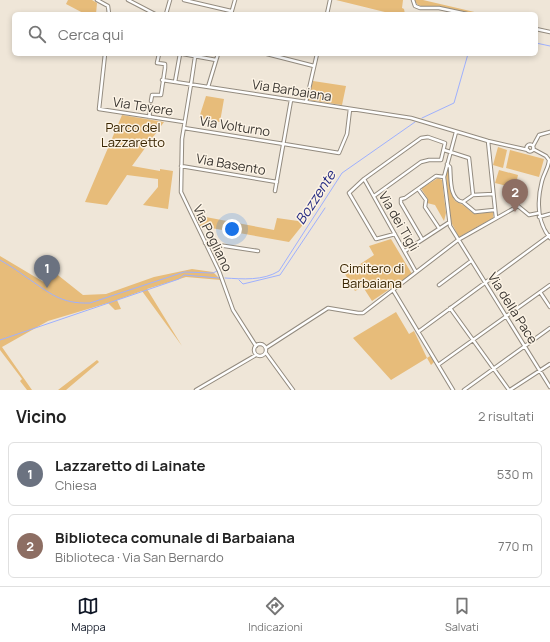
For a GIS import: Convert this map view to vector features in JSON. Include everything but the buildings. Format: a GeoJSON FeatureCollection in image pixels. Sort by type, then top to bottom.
{"type":"FeatureCollection","features":[{"type":"Feature","properties":{"kind":"street"},"geometry":{"type":"LineString","coordinates":[[97,0],[108,6],[109,12]]}},
{"type":"Feature","properties":{"kind":"street"},"geometry":{"type":"LineString","coordinates":[[128,0],[150,12]]}},
{"type":"Feature","properties":{"kind":"street"},"geometry":{"type":"LineString","coordinates":[[165,0],[169,1],[166,12]]}},
{"type":"Feature","properties":{"kind":"street"},"geometry":{"type":"LineString","coordinates":[[184,0],[227,12]]}},
{"type":"Feature","properties":{"kind":"street"},"geometry":{"type":"LineString","coordinates":[[231,12],[235,0]]}},
{"type":"Feature","properties":{"kind":"street"},"geometry":{"type":"LineString","coordinates":[[327,12],[330,0]]}},
{"type":"Feature","properties":{"kind":"street"},"geometry":{"type":"LineString","coordinates":[[413,0],[415,6],[420,8],[440,8],[458,12]]}},
{"type":"Feature","properties":{"kind":"street"},"geometry":{"type":"LineString","coordinates":[[538,29],[550,32]]}},
{"type":"Feature","properties":{"kind":"street","name":"Via Tevere"},"geometry":{"type":"LineString","coordinates":[[105,56],[99,109],[184,122]]}},
{"type":"Feature","properties":{"kind":"street"},"geometry":{"type":"LineString","coordinates":[[152,101],[152,94],[161,95],[162,80],[166,65],[157,62],[158,56]]}},
{"type":"Feature","properties":{"kind":"street"},"geometry":{"type":"LineString","coordinates":[[176,82],[180,56]]}},
{"type":"Feature","properties":{"kind":"street"},"geometry":{"type":"LineString","coordinates":[[195,56],[216,60]]}},
{"type":"Feature","properties":{"kind":"street","name":"Via Pogliano"},"geometry":{"type":"LineString","coordinates":[[195,56],[184,122],[181,189],[183,198],[219,271],[233,310],[256,346]]}},
{"type":"Feature","properties":{"kind":"street"},"geometry":{"type":"LineString","coordinates":[[208,87],[217,56]]}},
{"type":"Feature","properties":{"kind":"street"},"geometry":{"type":"LineString","coordinates":[[275,56],[314,66]]}},
{"type":"Feature","properties":{"kind":"street"},"geometry":{"type":"LineString","coordinates":[[306,102],[316,56]]}},
{"type":"Feature","properties":{"kind":"street","name":"Via Barbaiana"},"geometry":{"type":"LineString","coordinates":[[162,80],[418,120],[488,141],[528,150]]}},
{"type":"Feature","properties":{"kind":"street"},"geometry":{"type":"LineString","coordinates":[[275,191],[292,100]]}},
{"type":"Feature","properties":{"kind":"street"},"geometry":{"type":"LineString","coordinates":[[149,117],[151,106]]}},
{"type":"Feature","properties":{"kind":"street","name":"Via Volturno"},"geometry":{"type":"LineString","coordinates":[[184,128],[339,153],[347,134],[350,109]]}},
{"type":"Feature","properties":{"kind":"street"},"geometry":{"type":"LineString","coordinates":[[405,251],[448,223],[444,177],[446,164],[456,132]]}},
{"type":"Feature","properties":{"kind":"street"},"geometry":{"type":"LineString","coordinates":[[528,150],[531,151],[531,147],[535,140],[542,133],[550,132]]}},
{"type":"Feature","properties":{"kind":"street"},"geometry":{"type":"LineString","coordinates":[[374,196],[421,162],[429,160],[439,161],[444,150],[445,144],[443,141],[428,137],[421,138],[364,179],[349,194],[376,239],[395,234]]}},
{"type":"Feature","properties":{"kind":"street"},"geometry":{"type":"LineString","coordinates":[[488,141],[496,218]]}},
{"type":"Feature","properties":{"kind":"street"},"geometry":{"type":"LineString","coordinates":[[528,150],[531,147]]}},
{"type":"Feature","properties":{"kind":"street"},"geometry":{"type":"LineString","coordinates":[[418,332],[550,236],[539,217],[540,190],[549,161],[547,157],[531,147],[520,148]]}},
{"type":"Feature","properties":{"kind":"street"},"geometry":{"type":"LineString","coordinates":[[444,150],[469,158],[473,195]]}},
{"type":"Feature","properties":{"kind":"street"},"geometry":{"type":"LineString","coordinates":[[446,164],[450,167],[453,194],[457,200],[464,202],[475,212],[494,210]]}},
{"type":"Feature","properties":{"kind":"street","name":"Via Basento"},"geometry":{"type":"LineString","coordinates":[[181,166],[277,182]]}},
{"type":"Feature","properties":{"kind":"street"},"geometry":{"type":"LineString","coordinates":[[422,239],[401,203],[401,200],[436,176],[444,177]]}},
{"type":"Feature","properties":{"kind":"street","name":"Via dei Tigli"},"geometry":{"type":"LineString","coordinates":[[364,179],[416,272]]}},
{"type":"Feature","properties":{"kind":"street"},"geometry":{"type":"LineString","coordinates":[[418,189],[426,200],[425,207],[439,228]]}},
{"type":"Feature","properties":{"kind":"street"},"geometry":{"type":"LineString","coordinates":[[464,202],[473,195],[493,194]]}},
{"type":"Feature","properties":{"kind":"street"},"geometry":{"type":"LineString","coordinates":[[266,348],[328,308],[360,314],[458,240],[520,206],[531,215],[539,213]]}},
{"type":"Feature","properties":{"kind":"street"},"geometry":{"type":"LineString","coordinates":[[539,217],[550,214]]}},
{"type":"Feature","properties":{"kind":"street","name":"Via della Pace"},"geometry":{"type":"LineString","coordinates":[[448,223],[550,387]]}},
{"type":"Feature","properties":{"kind":"street"},"geometry":{"type":"LineString","coordinates":[[205,243],[258,251]]}},
{"type":"Feature","properties":{"kind":"street"},"geometry":{"type":"LineString","coordinates":[[439,285],[472,261]]}},
{"type":"Feature","properties":{"kind":"street"},"geometry":{"type":"LineString","coordinates":[[438,365],[550,285]]}},
{"type":"Feature","properties":{"kind":"street"},"geometry":{"type":"LineString","coordinates":[[392,290],[453,390]]}},
{"type":"Feature","properties":{"kind":"street"},"geometry":{"type":"LineString","coordinates":[[540,292],[550,307]]}},
{"type":"Feature","properties":{"kind":"street"},"geometry":{"type":"LineString","coordinates":[[450,308],[510,390],[550,364]]}},
{"type":"Feature","properties":{"kind":"street"},"geometry":{"type":"LineString","coordinates":[[464,390],[550,328]]}},
{"type":"Feature","properties":{"kind":"street"},"geometry":{"type":"LineString","coordinates":[[256,355],[254,350],[256,346],[261,344],[266,348]]}},
{"type":"Feature","properties":{"kind":"street"},"geometry":{"type":"LineString","coordinates":[[266,348],[266,353],[293,390]]}},
{"type":"Feature","properties":{"kind":"street"},"geometry":{"type":"LineString","coordinates":[[196,390],[256,355],[260,357],[266,353]]}},
{"type":"Feature","properties":{"kind":"green space"},"geometry":{"type":"Polygon","coordinates":[[[68,0],[92,0],[97,3],[96,12],[81,12],[66,4],[68,0]]]}},
{"type":"Feature","properties":{"kind":"green space"},"geometry":{"type":"Polygon","coordinates":[[[336,0],[403,0],[402,8],[405,12],[385,12],[336,0]]]}},
{"type":"Feature","properties":{"kind":"green space"},"geometry":{"type":"Polygon","coordinates":[[[414,0],[423,0],[474,12],[424,7],[418,5],[414,0]]]}},
{"type":"Feature","properties":{"kind":"green space"},"geometry":{"type":"Polygon","coordinates":[[[313,81],[346,86],[342,105],[308,100],[313,81]]]}},
{"type":"Feature","properties":{"kind":"green space"},"geometry":{"type":"Polygon","coordinates":[[[206,96],[224,99],[220,122],[199,118],[206,96]]]}},
{"type":"Feature","properties":{"kind":"green space","name":"Parco del Lazzaretto"},"geometry":{"type":"Polygon","coordinates":[[[122,115],[164,122],[132,166],[160,171],[160,169],[173,171],[168,209],[143,205],[158,187],[158,179],[127,175],[107,205],[85,202],[122,115]]]}},
{"type":"Feature","properties":{"kind":"green space"},"geometry":{"type":"Polygon","coordinates":[[[498,147],[507,150],[503,168],[493,165],[498,147]]]}},
{"type":"Feature","properties":{"kind":"green space"},"geometry":{"type":"Polygon","coordinates":[[[510,150],[544,159],[539,177],[506,168],[510,150]]]}},
{"type":"Feature","properties":{"kind":"green space"},"geometry":{"type":"Polygon","coordinates":[[[447,168],[449,168],[452,195],[455,201],[463,205],[474,214],[493,212],[493,218],[459,237],[451,222],[446,175],[447,168]]]}},
{"type":"Feature","properties":{"kind":"green space"},"geometry":{"type":"Polygon","coordinates":[[[499,170],[518,175],[515,188],[495,183],[499,170]]]}},
{"type":"Feature","properties":{"kind":"green space"},"geometry":{"type":"Polygon","coordinates":[[[438,178],[442,180],[446,213],[444,221],[435,205],[427,203],[428,199],[422,190],[422,188],[438,178]]]}},
{"type":"Feature","properties":{"kind":"green space"},"geometry":{"type":"Polygon","coordinates":[[[195,215],[274,230],[277,218],[305,222],[289,242],[200,226],[195,215]]]}},
{"type":"Feature","properties":{"kind":"green space","name":"Cimitero di Barbaiana"},"geometry":{"type":"Polygon","coordinates":[[[391,239],[412,274],[372,301],[363,287],[355,291],[345,274],[374,255],[369,246],[391,239]]]}},
{"type":"Feature","properties":{"kind":"green space"},"geometry":{"type":"Polygon","coordinates":[[[0,256],[47,284],[54,272],[83,295],[106,294],[154,277],[192,269],[213,272],[221,280],[186,277],[147,289],[182,346],[142,291],[117,300],[121,309],[115,310],[108,303],[48,321],[2,347],[32,390],[27,390],[20,381],[22,379],[0,350],[0,256]]]}},
{"type":"Feature","properties":{"kind":"green space"},"geometry":{"type":"Polygon","coordinates":[[[396,312],[409,334],[414,331],[427,358],[391,380],[353,338],[396,312]]]}},
{"type":"Feature","properties":{"kind":"green space"},"geometry":{"type":"Polygon","coordinates":[[[430,356],[434,362],[431,365],[427,358],[430,356]]]}},
{"type":"Feature","properties":{"kind":"green space"},"geometry":{"type":"Polygon","coordinates":[[[97,360],[99,362],[66,390],[58,390],[97,360]]]}},
{"type":"Feature","properties":{"kind":"waterway","name":"Bozzente"},"geometry":{"type":"LineString","coordinates":[[538,43],[550,46]]}},
{"type":"Feature","properties":{"kind":"waterway","name":"Bozzente"},"geometry":{"type":"LineString","coordinates":[[422,118],[454,103],[467,56]]}},
{"type":"Feature","properties":{"kind":"waterway","name":"Bozzente"},"geometry":{"type":"LineString","coordinates":[[225,278],[259,278],[279,271],[342,173],[415,122]]}},
{"type":"Feature","properties":{"kind":"waterway","name":"Bozzente"},"geometry":{"type":"LineString","coordinates":[[239,280],[243,284],[280,275],[325,208]]}},
{"type":"Feature","properties":{"kind":"waterway"},"geometry":{"type":"LineString","coordinates":[[0,260],[49,293],[71,302],[80,303],[90,303],[184,272],[213,273],[217,271]]}},
{"type":"Feature","properties":{"kind":"waterway","name":"Bozzente"},"geometry":{"type":"LineString","coordinates":[[0,340],[179,279],[184,275],[219,278]]}},
{"type":"Feature","properties":{"kind":"place","name":"Biblioteca comunale di Barbaiana"},"geometry":{"type":"Point","coordinates":[515,212]}},
{"type":"Feature","properties":{"kind":"place","name":"Lazzaretto di Lainate"},"geometry":{"type":"Point","coordinates":[47,288]}}]}
